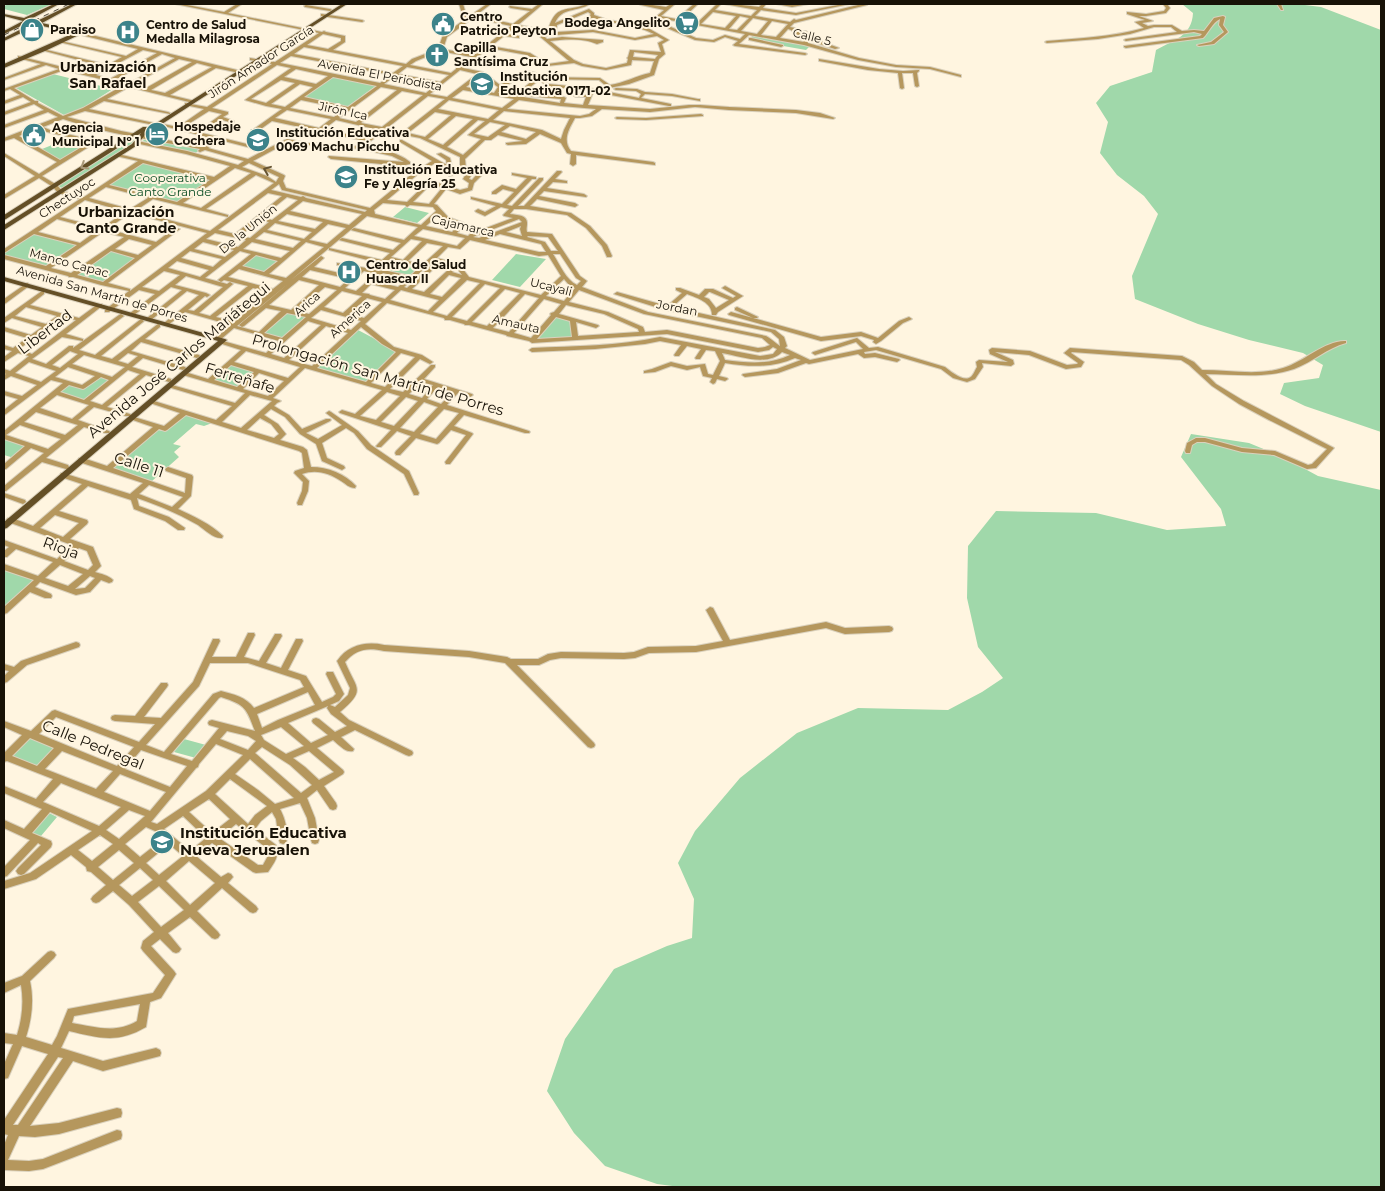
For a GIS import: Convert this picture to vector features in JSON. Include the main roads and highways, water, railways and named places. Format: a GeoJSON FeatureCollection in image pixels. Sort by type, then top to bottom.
{"type":"FeatureCollection","features":[{"type":"Feature","properties":{"kind":"main road"},"geometry":{"type":"LineString","coordinates":[[31,21],[57,4]]}},
{"type":"Feature","properties":{"kind":"main road"},"geometry":{"type":"LineString","coordinates":[[4,35],[64,4]]}},
{"type":"Feature","properties":{"kind":"main road"},"geometry":{"type":"LineString","coordinates":[[4,35],[71,4]]}},
{"type":"Feature","properties":{"kind":"main road"},"geometry":{"type":"LineString","coordinates":[[31,21],[75,4]]}},
{"type":"Feature","properties":{"kind":"main road"},"geometry":{"type":"LineString","coordinates":[[151,126],[340,4]]}},
{"type":"Feature","properties":{"kind":"main road"},"geometry":{"type":"LineString","coordinates":[[326,14],[345,4]]}},
{"type":"Feature","properties":{"kind":"main road"},"geometry":{"type":"LineString","coordinates":[[4,15],[76,32]]}},
{"type":"Feature","properties":{"kind":"main road"},"geometry":{"type":"LineString","coordinates":[[4,64],[61,42],[76,32]]}},
{"type":"Feature","properties":{"kind":"main road"},"geometry":{"type":"LineString","coordinates":[[22,58],[76,32]]}},
{"type":"Feature","properties":{"kind":"main road"},"geometry":{"type":"LineString","coordinates":[[4,228],[118,155],[151,126],[171,112],[255,60]]}},
{"type":"Feature","properties":{"kind":"main road"},"geometry":{"type":"LineString","coordinates":[[4,218],[116,146],[138,138]]}},
{"type":"Feature","properties":{"kind":"main road"},"geometry":{"type":"LineString","coordinates":[[31,201],[40,201],[42,204]]}},
{"type":"Feature","properties":{"kind":"main road","name":"Avenida San Martín de Porres"},"geometry":{"type":"LineString","coordinates":[[4,278],[42,293],[132,314],[219,341]]}},
{"type":"Feature","properties":{"kind":"main road","name":"Avenida San Martín de Porres"},"geometry":{"type":"LineString","coordinates":[[4,283],[104,308],[121,316],[219,341]]}},
{"type":"Feature","properties":{"kind":"main road","name":"Avenida José Carlos Mariátegui"},"geometry":{"type":"LineString","coordinates":[[184,371],[197,356],[219,341]]}},
{"type":"Feature","properties":{"kind":"main road","name":"Avenida José Carlos Mariátegui"},"geometry":{"type":"LineString","coordinates":[[6,522],[23,502],[66,467],[83,457],[219,341]]}},
{"type":"Feature","properties":{"kind":"main road","name":"Avenida José Carlos Mariátegui"},"geometry":{"type":"LineString","coordinates":[[6,522],[64,475],[107,432],[152,402],[169,383]]}},
{"type":"Feature","properties":{"kind":"railway"},"geometry":{"type":"LineString","coordinates":[[4,35],[69,4]]}},
{"type":"Feature","properties":{"kind":"place","name":"Bodega Angelito"},"geometry":{"type":"Point","coordinates":[687,23]}},
{"type":"Feature","properties":{"kind":"place","name":"Centro Patricio Peyton"},"geometry":{"type":"Point","coordinates":[443,24]}},
{"type":"Feature","properties":{"kind":"place","name":"Paraiso"},"geometry":{"type":"Point","coordinates":[32,30]}},
{"type":"Feature","properties":{"kind":"place","name":"Centro de Salud Medalla Milagrosa"},"geometry":{"type":"Point","coordinates":[128,32]}},
{"type":"Feature","properties":{"kind":"place","name":"Capilla Santísima Cruz"},"geometry":{"type":"Point","coordinates":[437,55]}},
{"type":"Feature","properties":{"kind":"place","name":"Institución Educativa 0171-02"},"geometry":{"type":"Point","coordinates":[482,84]}},
{"type":"Feature","properties":{"kind":"place","name":"Hospedaje Cochera"},"geometry":{"type":"Point","coordinates":[157,134]}},
{"type":"Feature","properties":{"kind":"place","name":"Agencia Municipal Nº 1"},"geometry":{"type":"Point","coordinates":[34,135]}},
{"type":"Feature","properties":{"kind":"place","name":"Institución Educativa 0069 Machu Picchu"},"geometry":{"type":"Point","coordinates":[258,140]}},
{"type":"Feature","properties":{"kind":"place","name":"Institución Educativa Fe y Alegría 25"},"geometry":{"type":"Point","coordinates":[346,177]}},
{"type":"Feature","properties":{"kind":"place","name":"Centro de Salud Huascar II"},"geometry":{"type":"Point","coordinates":[349,272]}},
{"type":"Feature","properties":{"kind":"place","name":"Institución Educativa Nueva Jerusalen"},"geometry":{"type":"Point","coordinates":[162,842]}},
{"type":"Feature","properties":{"kind":"district","name":"Urbanización San Rafael"},"geometry":{"type":"Point","coordinates":[108,76]}},
{"type":"Feature","properties":{"kind":"district","name":"Urbanización Canto Grande"},"geometry":{"type":"Point","coordinates":[126,220]}},
{"type":"Feature","properties":{"kind":"park label","name":"Cooperativa Canto Grande"},"geometry":{"type":"Point","coordinates":[170,185]}}]}
